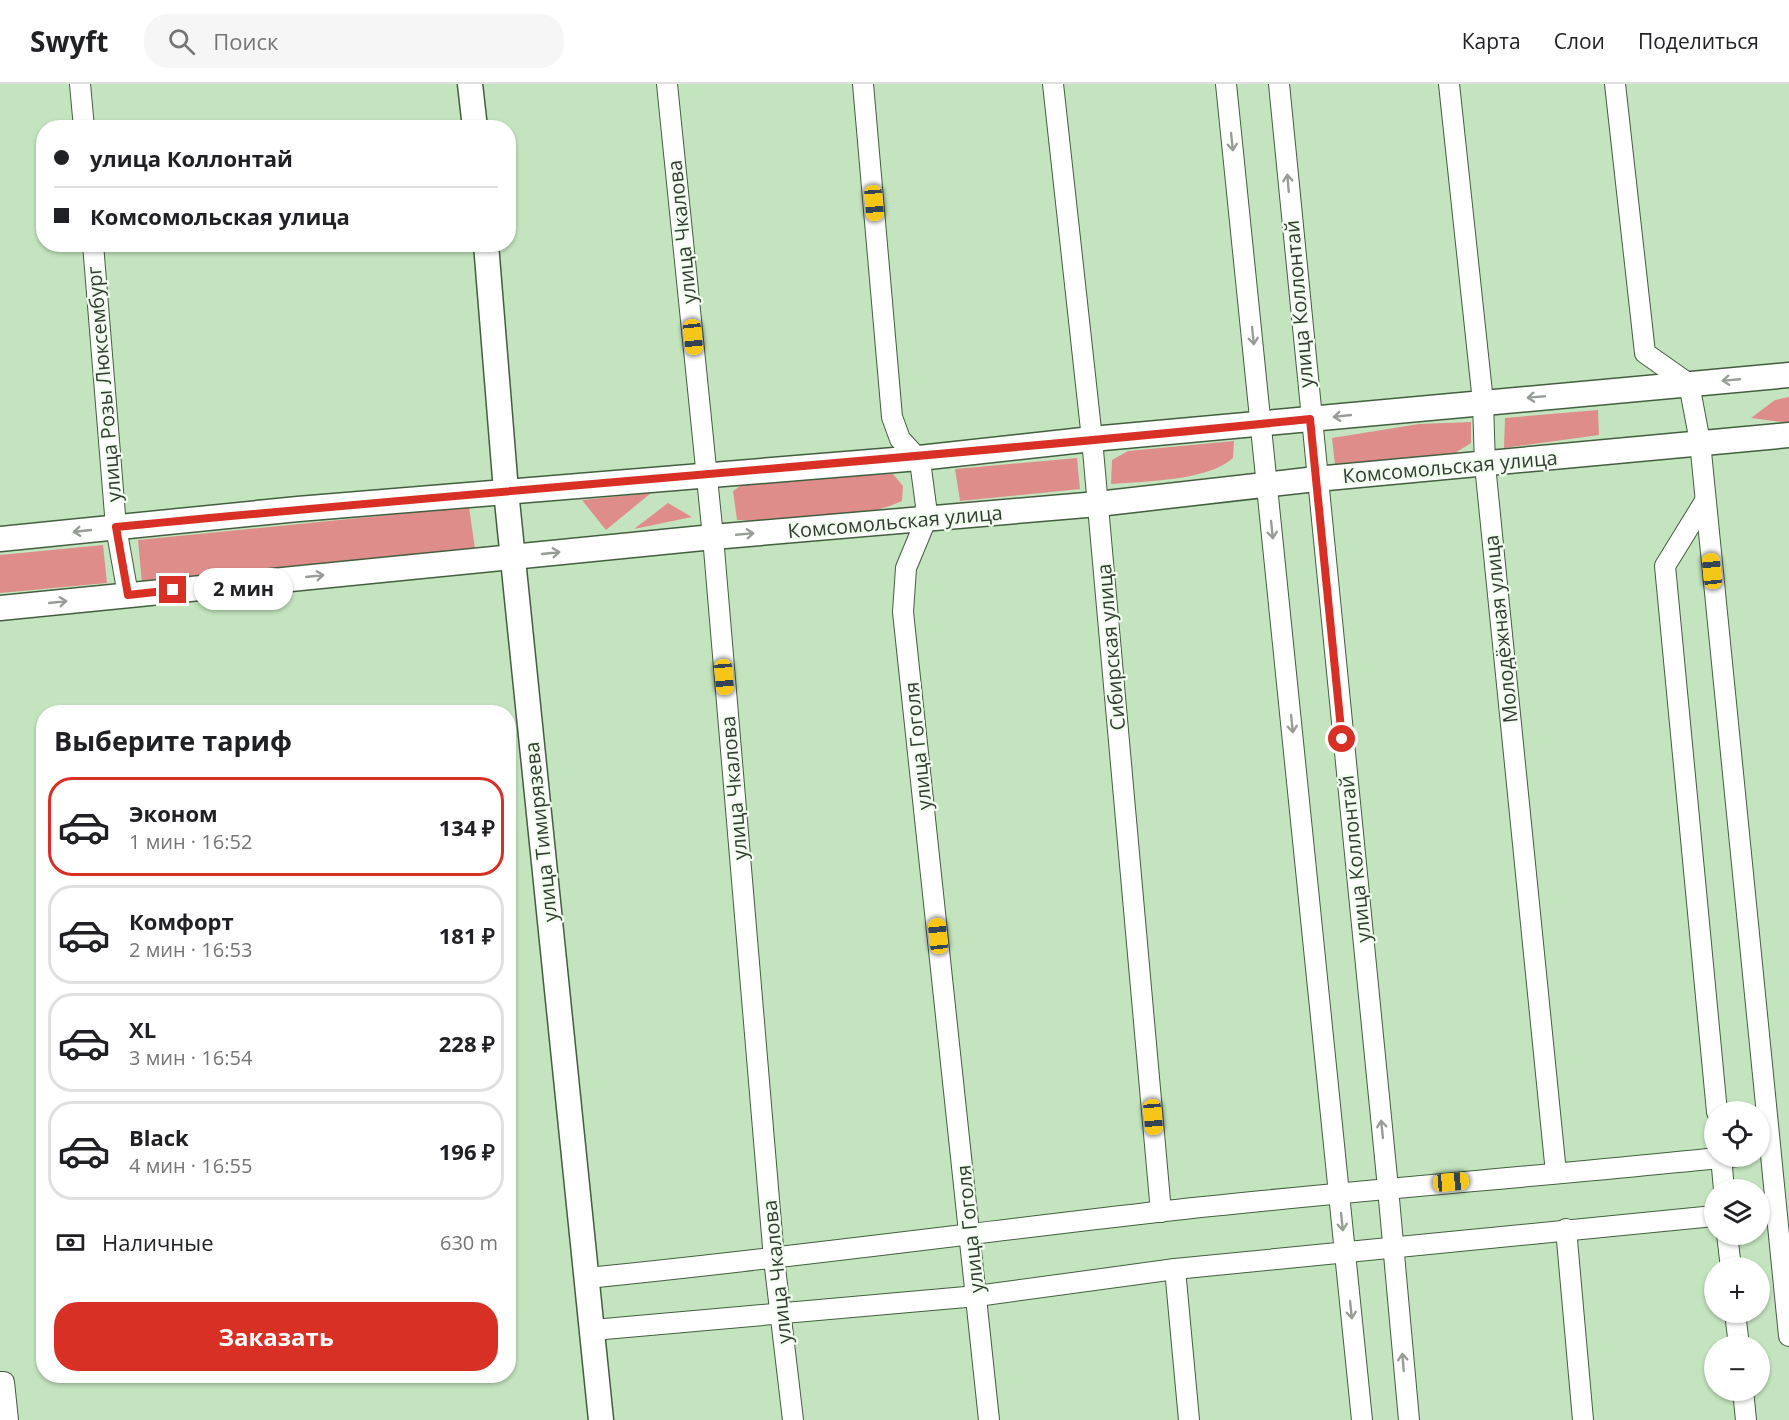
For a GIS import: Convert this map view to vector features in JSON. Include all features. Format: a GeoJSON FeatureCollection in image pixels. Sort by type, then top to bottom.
{"type":"FeatureCollection","features":[{"type":"Feature","properties":{"kind":"street"},"geometry":{"type":"LineString","coordinates":[[80,84],[83,120]]}},
{"type":"Feature","properties":{"kind":"street"},"geometry":{"type":"LineString","coordinates":[[470,84],[474,120]]}},
{"type":"Feature","properties":{"kind":"street","name":"улица Чкалова"},"geometry":{"type":"LineString","coordinates":[[667,84],[713,537],[774,1259],[794,1420]]}},
{"type":"Feature","properties":{"kind":"street"},"geometry":{"type":"LineString","coordinates":[[863,84],[892,417],[900,439],[919,458]]}},
{"type":"Feature","properties":{"kind":"street","name":"Сибирская улица"},"geometry":{"type":"LineString","coordinates":[[1053,84],[1092,439],[1161,1212]]}},
{"type":"Feature","properties":{"kind":"street"},"geometry":{"type":"LineString","coordinates":[[1226,84],[1362,1420]]}},
{"type":"Feature","properties":{"kind":"street","name":"улица Коллонтай"},"geometry":{"type":"LineString","coordinates":[[1279,84],[1409,1420]]}},
{"type":"Feature","properties":{"kind":"street","name":"Молодёжная улица"},"geometry":{"type":"LineString","coordinates":[[1449,84],[1483,402],[1485,465],[1556,1173]]}},
{"type":"Feature","properties":{"kind":"street"},"geometry":{"type":"LineString","coordinates":[[1615,84],[1645,353],[1689,384],[1700,442],[1774,1153],[1775,1210],[1789,1336]]}},
{"type":"Feature","properties":{"kind":"street","name":"улица Розы Люксембург"},"geometry":{"type":"LineString","coordinates":[[94,252],[116,527],[128,595]]}},
{"type":"Feature","properties":{"kind":"street","name":"улица Тимирязева"},"geometry":{"type":"LineString","coordinates":[[487,252],[506,491],[601,1420]]}},
{"type":"Feature","properties":{"kind":"street"},"geometry":{"type":"LineString","coordinates":[[0,539],[506,491],[919,458],[1092,439],[1789,375]]}},
{"type":"Feature","properties":{"kind":"street","name":"Комсомольская улица"},"geometry":{"type":"LineString","coordinates":[[0,608],[713,537],[1098,504],[1316,479],[1789,435]]}},
{"type":"Feature","properties":{"kind":"street","name":"улица Гоголя"},"geometry":{"type":"LineString","coordinates":[[919,458],[926,506],[925,519],[906,568],[903,604],[989,1420]]}},
{"type":"Feature","properties":{"kind":"street"},"geometry":{"type":"LineString","coordinates":[[1705,501],[1665,566],[1716,1101]]}},
{"type":"Feature","properties":{"kind":"street"},"geometry":{"type":"LineString","coordinates":[[587,1278],[774,1259],[1338,1193],[1704,1159]]}},
{"type":"Feature","properties":{"kind":"street"},"geometry":{"type":"LineString","coordinates":[[593,1330],[977,1296],[1175,1269],[1566,1228],[1704,1217]]}},
{"type":"Feature","properties":{"kind":"street"},"geometry":{"type":"LineString","coordinates":[[1566,1228],[1583,1420]]}},
{"type":"Feature","properties":{"kind":"street"},"geometry":{"type":"LineString","coordinates":[[1175,1269],[1189,1420]]}},
{"type":"Feature","properties":{"kind":"street"},"geometry":{"type":"LineString","coordinates":[[0,1382],[4,1382],[8,1420]]}},
{"type":"Feature","properties":{"kind":"street"},"geometry":{"type":"LineString","coordinates":[[1744,1401],[1746,1420]]}},
{"type":"Feature","properties":{"kind":"shaded area"},"geometry":{"type":"Polygon","coordinates":[[[1789,397],[1789,423],[1751,418],[1775,400],[1789,397]]]}},
{"type":"Feature","properties":{"kind":"shaded area"},"geometry":{"type":"Polygon","coordinates":[[[1598,410],[1599,435],[1504,448],[1505,418],[1598,410]]]}},
{"type":"Feature","properties":{"kind":"shaded area"},"geometry":{"type":"Polygon","coordinates":[[[1471,422],[1471,443],[1455,453],[1335,465],[1332,438],[1419,424],[1471,422]]]}},
{"type":"Feature","properties":{"kind":"shaded area"},"geometry":{"type":"Polygon","coordinates":[[[1234,441],[1233,458],[1222,466],[1208,471],[1193,476],[1158,481],[1111,484],[1112,460],[1128,451],[1234,441]]]}},
{"type":"Feature","properties":{"kind":"shaded area"},"geometry":{"type":"Polygon","coordinates":[[[1077,458],[1080,489],[960,501],[955,469],[1077,458]]]}},
{"type":"Feature","properties":{"kind":"shaded area"},"geometry":{"type":"Polygon","coordinates":[[[893,474],[903,486],[902,501],[884,508],[821,519],[737,520],[733,491],[743,484],[817,476],[893,474]]]}},
{"type":"Feature","properties":{"kind":"shaded area"},"geometry":{"type":"Polygon","coordinates":[[[651,493],[606,530],[582,500],[651,493]]]}},
{"type":"Feature","properties":{"kind":"shaded area"},"geometry":{"type":"Polygon","coordinates":[[[668,503],[692,517],[634,529],[668,503]]]}},
{"type":"Feature","properties":{"kind":"shaded area"},"geometry":{"type":"Polygon","coordinates":[[[469,507],[475,549],[142,584],[138,540],[469,507]]]}},
{"type":"Feature","properties":{"kind":"shaded area"},"geometry":{"type":"Polygon","coordinates":[[[103,545],[107,583],[0,593],[0,555],[103,545]]]}},
{"type":"Feature","properties":{"kind":"route"},"geometry":{"type":"LineString","coordinates":[[173,590],[128,595],[116,527],[506,491],[919,458],[1310,419],[1342,739]]}}]}
